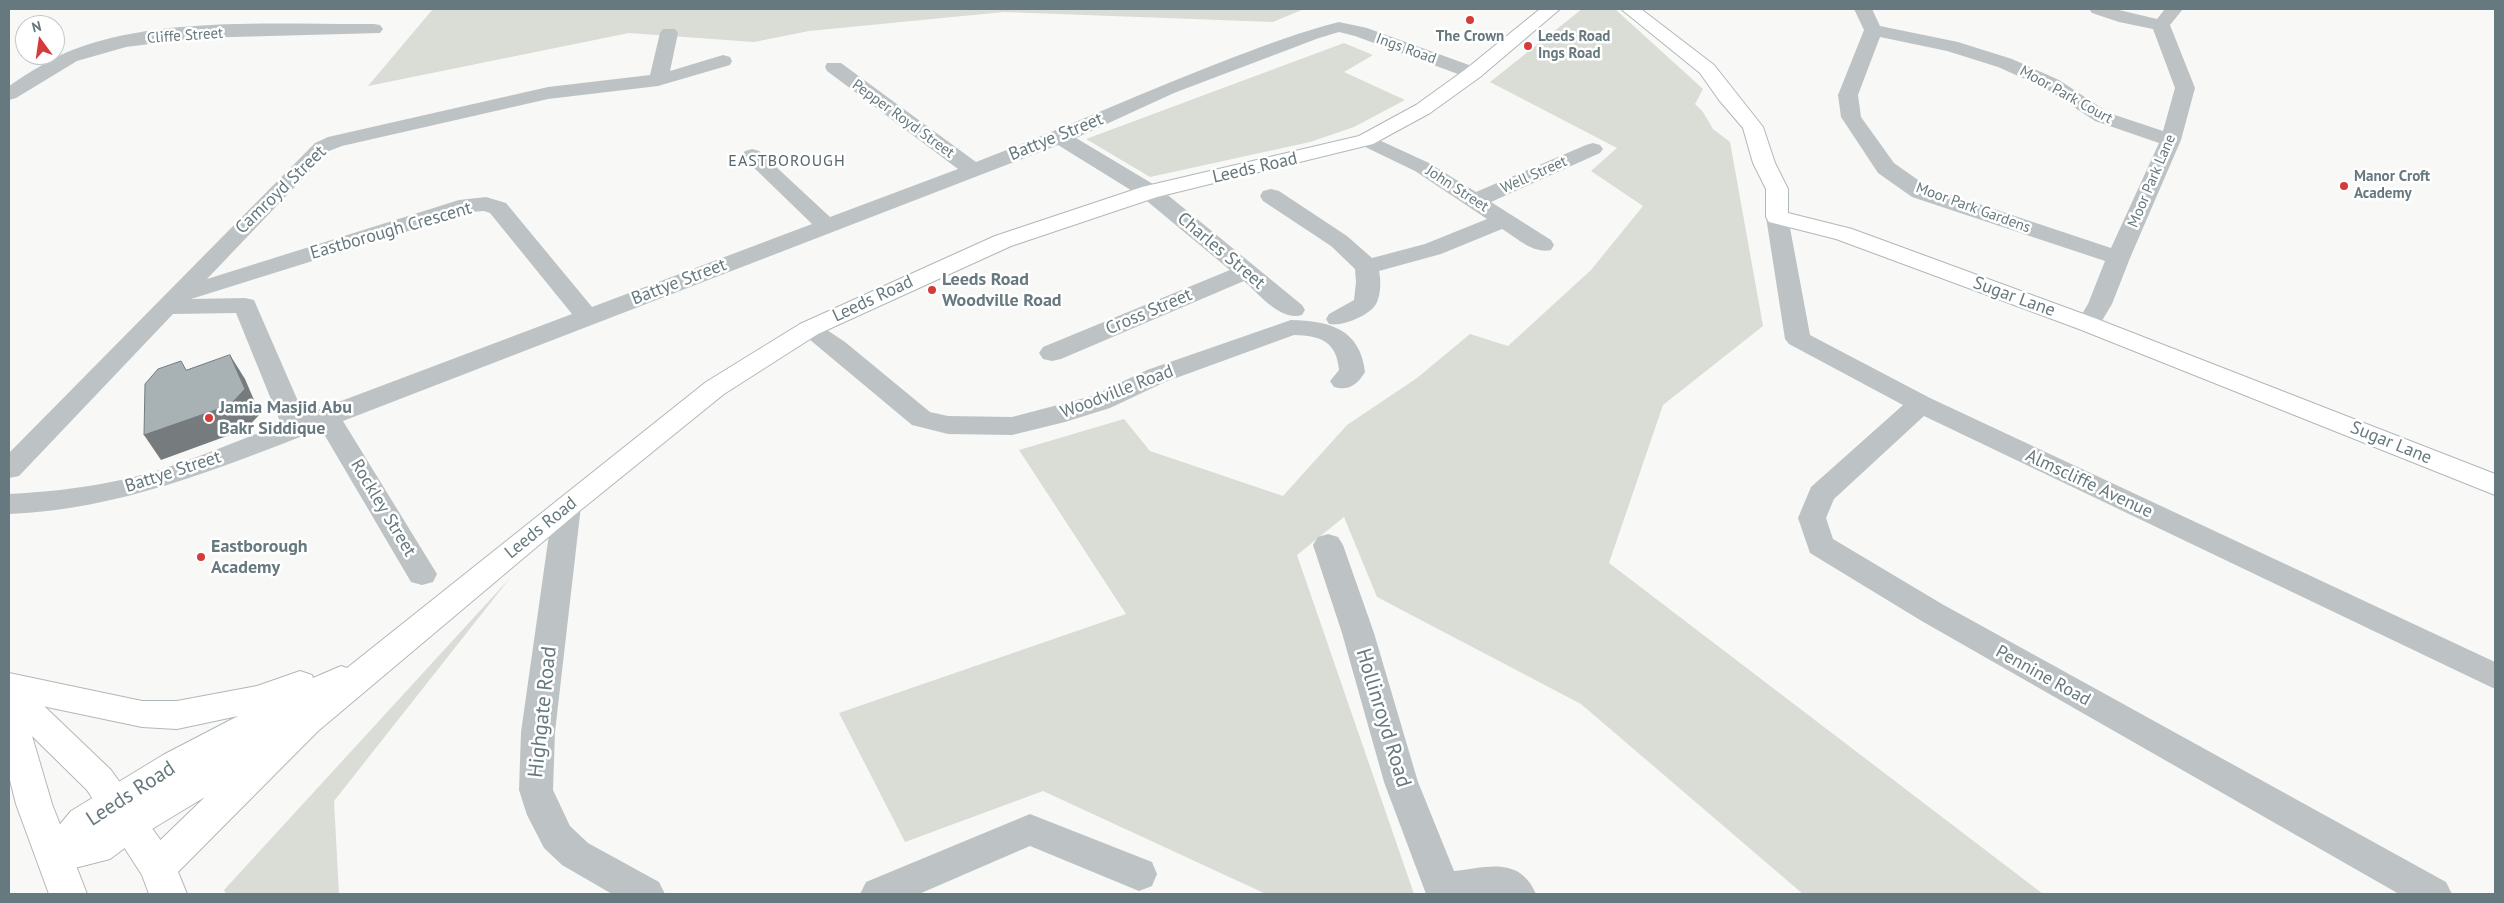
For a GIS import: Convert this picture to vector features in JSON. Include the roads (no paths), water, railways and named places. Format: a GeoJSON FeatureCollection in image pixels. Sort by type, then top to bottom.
{"type":"FeatureCollection","features":[{"type":"Feature","properties":{"kind":"main road","name":"Leeds Road"},"geometry":{"type":"LineString","coordinates":[[163,881],[306,721],[567,506],[715,388],[808,329],[1003,241],[1150,192],[1366,140],[1423,109],[1473,73],[1551,9]]}},
{"type":"Feature","properties":{"kind":"main road"},"geometry":{"type":"LineString","coordinates":[[1630,9],[1707,69],[1726,96],[1753,127],[1764,163],[1778,189],[1777,217]]}},
{"type":"Feature","properties":{"kind":"main road","name":"Sugar Lane"},"geometry":{"type":"LineString","coordinates":[[1777,217],[1844,234],[2088,324],[2495,485]]}},
{"type":"Feature","properties":{"kind":"main road","name":"Leeds Road"},"geometry":{"type":"LineString","coordinates":[[55,857],[97,848],[122,813],[175,765],[393,651]]}},
{"type":"Feature","properties":{"kind":"main road"},"geometry":{"type":"LineString","coordinates":[[9,686],[142,714],[177,715],[259,698],[393,651]]}},
{"type":"Feature","properties":{"kind":"main road"},"geometry":{"type":"LineString","coordinates":[[9,693],[99,780],[122,813],[163,881]]}},
{"type":"Feature","properties":{"kind":"main road"},"geometry":{"type":"LineString","coordinates":[[9,715],[34,804],[68,894]]}},
{"type":"Feature","properties":{"kind":"main road","name":"Leeds Road"},"geometry":{"type":"LineString","coordinates":[[122,813],[306,721]]}},
{"type":"Feature","properties":{"kind":"street"},"geometry":{"type":"LineString","coordinates":[[1864,9],[1872,30]]}},
{"type":"Feature","properties":{"kind":"street"},"geometry":{"type":"LineString","coordinates":[[2098,9],[2125,18],[2167,17]]}},
{"type":"Feature","properties":{"kind":"street","name":"Moor Park Lane"},"geometry":{"type":"LineString","coordinates":[[2088,324],[2100,304],[2118,258],[2171,140],[2185,88],[2167,17]]}},
{"type":"Feature","properties":{"kind":"street","name":"Ings Road"},"geometry":{"type":"LineString","coordinates":[[1339,27],[1361,32],[1473,73]]}},
{"type":"Feature","properties":{"kind":"street","name":"Battye Street"},"geometry":{"type":"LineString","coordinates":[[9,504],[48,502],[112,492],[182,472],[1060,137],[1167,89],[1313,34],[1339,27]]}},
{"type":"Feature","properties":{"kind":"street","name":"Cliffe Street"},"geometry":{"type":"LineString","coordinates":[[9,94],[56,65],[92,50],[147,38],[206,33],[374,29]]}},
{"type":"Feature","properties":{"kind":"street","name":"Moor Park Court"},"geometry":{"type":"LineString","coordinates":[[1872,30],[1951,46],[2005,63],[2052,84],[2102,118],[2171,140]]}},
{"type":"Feature","properties":{"kind":"street","name":"Moor Park Gardens"},"geometry":{"type":"LineString","coordinates":[[1872,30],[1848,95],[1851,117],[1886,168],[1920,192],[2118,258]]}},
{"type":"Feature","properties":{"kind":"street"},"geometry":{"type":"LineString","coordinates":[[658,80],[669,32]]}},
{"type":"Feature","properties":{"kind":"street","name":"Camroyd Street"},"geometry":{"type":"LineString","coordinates":[[9,469],[317,150],[329,144],[548,92],[658,80],[713,67]]}},
{"type":"Feature","properties":{"kind":"street","name":"Pepper Royd Street"},"geometry":{"type":"LineString","coordinates":[[834,67],[973,170]]}},
{"type":"Feature","properties":{"kind":"street","name":"Charles Street"},"geometry":{"type":"LineString","coordinates":[[1060,137],[1150,192],[1293,310]]}},
{"type":"Feature","properties":{"kind":"street","name":"John Street"},"geometry":{"type":"LineString","coordinates":[[1366,140],[1422,167],[1543,245]]}},
{"type":"Feature","properties":{"kind":"street","name":"Well Street"},"geometry":{"type":"LineString","coordinates":[[1475,201],[1592,149]]}},
{"type":"Feature","properties":{"kind":"street"},"geometry":{"type":"LineString","coordinates":[[731,162],[760,152],[827,226]]}},
{"type":"Feature","properties":{"kind":"street"},"geometry":{"type":"LineString","coordinates":[[1271,196],[1346,247],[1366,267],[1369,283],[1365,303],[1338,319]]}},
{"type":"Feature","properties":{"kind":"street","name":"Eastborough Crescent"},"geometry":{"type":"LineString","coordinates":[[173,301],[467,206],[486,204],[498,208],[587,317]]}},
{"type":"Feature","properties":{"kind":"street","name":"Almscliffe Avenue"},"geometry":{"type":"LineString","coordinates":[[1777,217],[1798,339],[1921,404],[2495,676]]}},
{"type":"Feature","properties":{"kind":"street"},"geometry":{"type":"LineString","coordinates":[[1366,267],[1433,249],[1504,220]]}},
{"type":"Feature","properties":{"kind":"street","name":"Cross Street"},"geometry":{"type":"LineString","coordinates":[[1052,353],[1246,272]]}},
{"type":"Feature","properties":{"kind":"street"},"geometry":{"type":"LineString","coordinates":[[173,301],[245,305],[296,428]]}},
{"type":"Feature","properties":{"kind":"street","name":"Woodville Road"},"geometry":{"type":"LineString","coordinates":[[808,329],[836,347],[921,419],[948,425],[992,427],[1036,422],[1101,402],[1156,376],[1265,335],[1300,326],[1325,331],[1346,346],[1352,364],[1352,372],[1343,381]]}},
{"type":"Feature","properties":{"kind":"street","name":"Pennine Road"},"geometry":{"type":"LineString","coordinates":[[1921,404],[1822,494],[1812,518],[1820,545],[1931,612],[2433,894]]}},
{"type":"Feature","properties":{"kind":"street","name":"Rockley Street"},"geometry":{"type":"LineString","coordinates":[[328,416],[422,574]]}},
{"type":"Feature","properties":{"kind":"street","name":"Highgate Road"},"geometry":{"type":"LineString","coordinates":[[567,506],[538,732],[536,790],[545,815],[557,837],[575,854],[646,894]]}},
{"type":"Feature","properties":{"kind":"street","name":"Hollinroyd Road"},"geometry":{"type":"LineString","coordinates":[[1328,545],[1358,633],[1401,782],[1444,892],[1503,882],[1517,894]]}},
{"type":"Feature","properties":{"kind":"street"},"geometry":{"type":"LineString","coordinates":[[879,894],[1030,830],[1138,874]]}},
{"type":"Feature","properties":{"kind":"place","name":"The Crown"},"geometry":{"type":"Point","coordinates":[1470,20]}},
{"type":"Feature","properties":{"kind":"place","name":"Leeds Road Ings Road"},"geometry":{"type":"Point","coordinates":[1528,46]}},
{"type":"Feature","properties":{"kind":"place","name":"Manor Croft Academy"},"geometry":{"type":"Point","coordinates":[2344,186]}},
{"type":"Feature","properties":{"kind":"place","name":"Leeds Road Woodville Road"},"geometry":{"type":"Point","coordinates":[932,290]}},
{"type":"Feature","properties":{"kind":"place","name":"Jamia Masjid Abu Bakr Siddique"},"geometry":{"type":"Point","coordinates":[209,418]}},
{"type":"Feature","properties":{"kind":"place","name":"Eastborough Academy"},"geometry":{"type":"Point","coordinates":[201,557]}},
{"type":"Feature","properties":{"kind":"district","name":"EASTBOROUGH"},"geometry":{"type":"Point","coordinates":[787,161]}}]}
